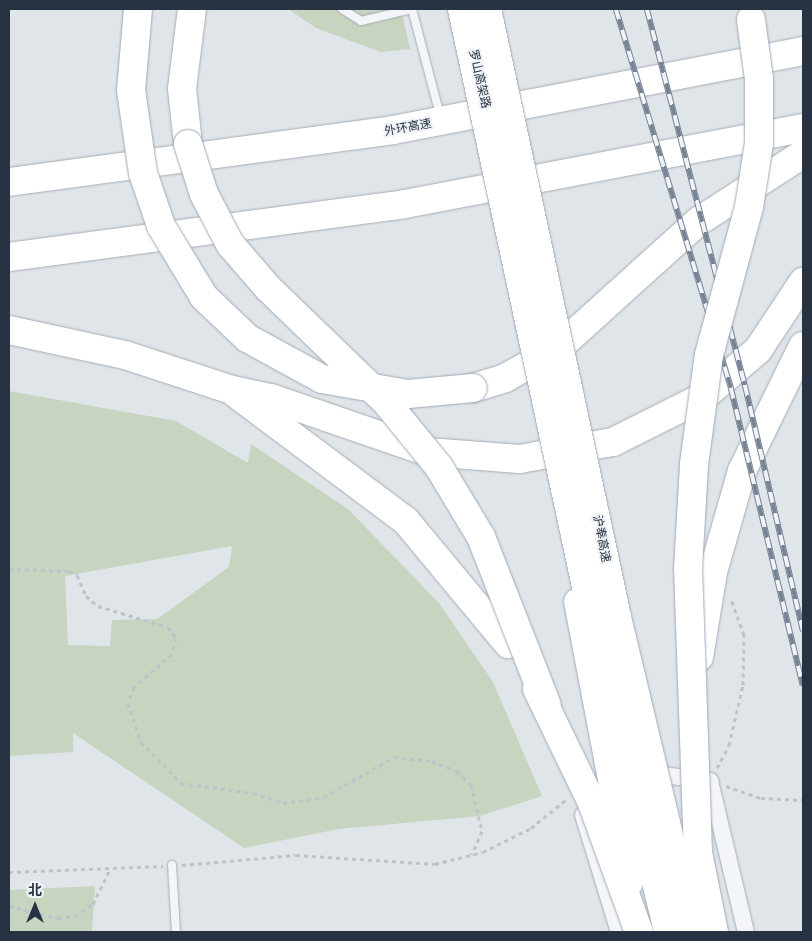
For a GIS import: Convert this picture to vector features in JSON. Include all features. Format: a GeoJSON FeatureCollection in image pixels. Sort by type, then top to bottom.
{"type":"FeatureCollection","features":[{"type":"Feature","properties":{"kind":"highway"},"geometry":{"type":"LineString","coordinates":[[138,9],[132,90],[143,173],[162,226],[204,297],[247,338],[322,378],[408,394],[473,388],[505,378],[556,350],[699,220],[803,154]]}},
{"type":"Feature","properties":{"kind":"highway"},"geometry":{"type":"LineString","coordinates":[[192,9],[182,89],[188,144],[208,202],[230,244],[268,288],[386,402],[439,467],[481,536],[547,706],[592,803],[639,932]]}},
{"type":"Feature","properties":{"kind":"highway","name":"罗山高架路"},"geometry":{"type":"LineString","coordinates":[[462,9],[506,146]]}},
{"type":"Feature","properties":{"kind":"highway","name":"罗山高架路"},"geometry":{"type":"LineString","coordinates":[[487,9],[506,146]]}},
{"type":"Feature","properties":{"kind":"highway"},"geometry":{"type":"LineString","coordinates":[[714,932],[698,853],[687,588],[694,464],[709,355],[749,207],[759,143],[758,80],[748,9]]}},
{"type":"Feature","properties":{"kind":"highway","name":"外环高速"},"geometry":{"type":"LineString","coordinates":[[9,182],[261,150],[442,122],[803,51]]}},
{"type":"Feature","properties":{"kind":"highway"},"geometry":{"type":"LineString","coordinates":[[9,257],[406,204],[803,128]]}},
{"type":"Feature","properties":{"kind":"highway","name":"沪奉高速"},"geometry":{"type":"LineString","coordinates":[[506,146],[602,658],[668,932]]}},
{"type":"Feature","properties":{"kind":"highway","name":"沪奉高速"},"geometry":{"type":"LineString","coordinates":[[506,146],[692,932]]}},
{"type":"Feature","properties":{"kind":"highway"},"geometry":{"type":"LineString","coordinates":[[9,330],[125,355],[232,390],[271,398],[428,452],[482,459],[520,459],[583,450],[667,418],[710,392],[758,350],[803,282]]}},
{"type":"Feature","properties":{"kind":"highway"},"geometry":{"type":"LineString","coordinates":[[692,743],[701,634],[713,572],[742,471],[803,346]]}},
{"type":"Feature","properties":{"kind":"highway"},"geometry":{"type":"LineString","coordinates":[[232,390],[312,446],[406,521],[485,613],[547,706]]}},
{"type":"Feature","properties":{"kind":"main road"},"geometry":{"type":"LineString","coordinates":[[450,9],[541,424],[639,932]]}},
{"type":"Feature","properties":{"kind":"main road"},"geometry":{"type":"LineString","coordinates":[[497,9],[699,932]]}},
{"type":"Feature","properties":{"kind":"street"},"geometry":{"type":"LineString","coordinates":[[619,932],[577,794],[643,772],[710,781],[746,932]]}},
{"type":"Feature","properties":{"kind":"lane"},"geometry":{"type":"LineString","coordinates":[[342,9],[361,21],[412,9],[442,122]]}},
{"type":"Feature","properties":{"kind":"lane"},"geometry":{"type":"LineString","coordinates":[[172,865],[176,932]]}},
{"type":"Feature","properties":{"kind":"path"},"geometry":{"type":"LineString","coordinates":[[9,569],[69,571],[77,575],[86,596],[98,606],[168,627],[176,638],[172,654],[134,687],[128,703],[141,742],[181,782],[253,793],[283,803],[324,797],[394,757],[432,761],[456,771],[471,785],[482,831],[472,855]]}},
{"type":"Feature","properties":{"kind":"path"},"geometry":{"type":"LineString","coordinates":[[727,588],[744,635],[743,685],[729,745],[710,781],[762,798],[803,800]]}},
{"type":"Feature","properties":{"kind":"path"},"geometry":{"type":"LineString","coordinates":[[9,872],[110,869],[296,855],[435,864],[472,855],[531,828],[577,794]]}},
{"type":"Feature","properties":{"kind":"path"},"geometry":{"type":"LineString","coordinates":[[9,906],[58,918],[75,916],[93,904],[110,869]]}},
{"type":"Feature","properties":{"kind":"green space"},"geometry":{"type":"Polygon","coordinates":[[[288,9],[401,9],[410,49],[381,52],[316,28],[288,9]]]}},
{"type":"Feature","properties":{"kind":"green space"},"geometry":{"type":"Polygon","coordinates":[[[9,391],[176,421],[248,463],[251,444],[348,509],[439,603],[493,682],[542,796],[480,816],[339,829],[244,848],[73,733],[73,752],[9,756],[9,391]],[[232,546],[65,576],[68,645],[110,646],[112,620],[157,619],[229,567],[232,546]]]}},
{"type":"Feature","properties":{"kind":"green space"},"geometry":{"type":"Polygon","coordinates":[[[95,886],[92,932],[9,932],[9,890],[95,886]]]}},
{"type":"Feature","properties":{"kind":"railway"},"geometry":{"type":"LineString","coordinates":[[616,9],[731,388],[803,685]]}},
{"type":"Feature","properties":{"kind":"railway"},"geometry":{"type":"LineString","coordinates":[[647,9],[745,385],[803,631]]}}]}
